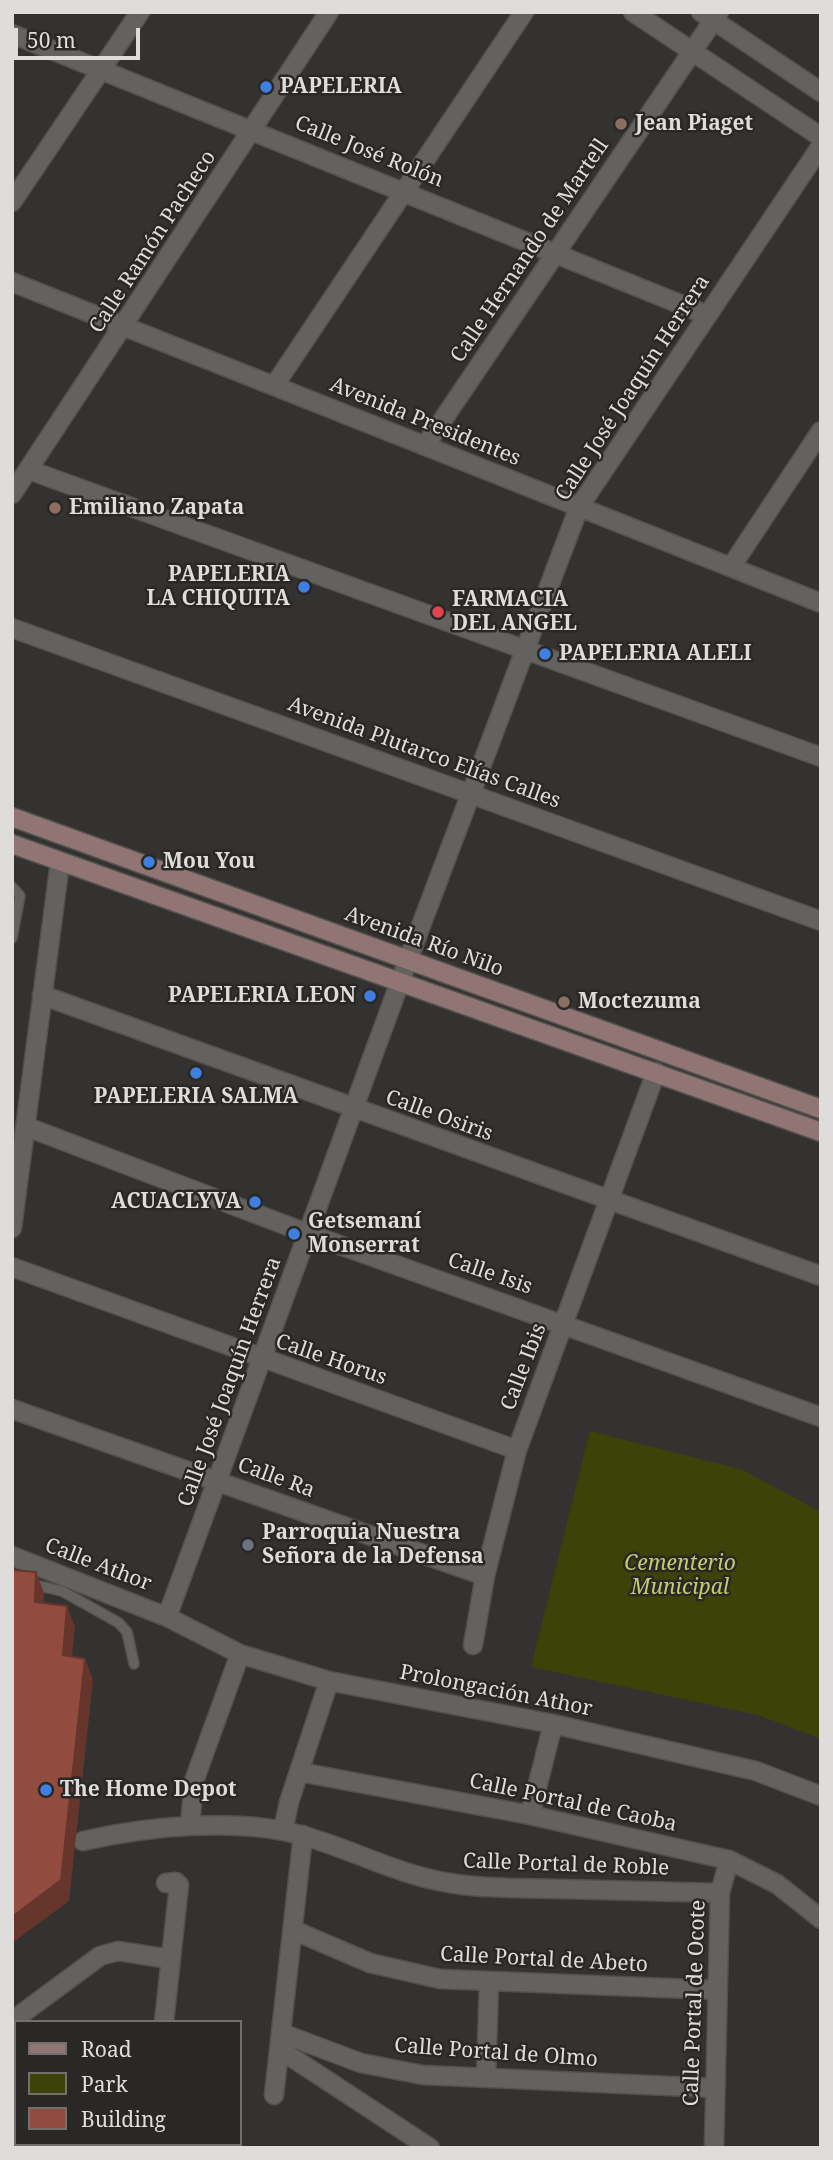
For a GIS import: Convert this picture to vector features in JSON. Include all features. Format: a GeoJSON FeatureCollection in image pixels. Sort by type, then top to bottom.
{"type":"FeatureCollection","features":[{"type":"Feature","properties":{"kind":"main road","name":"Avenida Río Nilo"},"geometry":{"type":"LineString","coordinates":[[12,817],[821,1109]]}},
{"type":"Feature","properties":{"kind":"main road","name":"Avenida Río Nilo"},"geometry":{"type":"LineString","coordinates":[[12,844],[401,980],[821,1132]]}},
{"type":"Feature","properties":{"kind":"street"},"geometry":{"type":"LineString","coordinates":[[12,202],[140,12]]}},
{"type":"Feature","properties":{"kind":"street","name":"Calle Ramón Pacheco"},"geometry":{"type":"LineString","coordinates":[[12,494],[124,328],[329,12]]}},
{"type":"Feature","properties":{"kind":"street"},"geometry":{"type":"LineString","coordinates":[[274,386],[524,12]]}},
{"type":"Feature","properties":{"kind":"street"},"geometry":{"type":"LineString","coordinates":[[633,12],[821,137]]}},
{"type":"Feature","properties":{"kind":"street"},"geometry":{"type":"LineString","coordinates":[[711,15],[821,92]]}},
{"type":"Feature","properties":{"kind":"street","name":"Calle Hernando de Martell"},"geometry":{"type":"LineString","coordinates":[[425,446],[692,52],[711,15]]}},
{"type":"Feature","properties":{"kind":"street","name":"Calle José Rolón"},"geometry":{"type":"LineString","coordinates":[[12,34],[405,191],[707,316]]}},
{"type":"Feature","properties":{"kind":"street","name":"Calle José Joaquín Herrera"},"geometry":{"type":"LineString","coordinates":[[167,1617],[264,1360],[408,960],[579,507],[821,146]]}},
{"type":"Feature","properties":{"kind":"street","name":"Avenida Presidentes"},"geometry":{"type":"LineString","coordinates":[[12,282],[821,603]]}},
{"type":"Feature","properties":{"kind":"street"},"geometry":{"type":"LineString","coordinates":[[730,567],[821,431]]}},
{"type":"Feature","properties":{"kind":"street"},"geometry":{"type":"LineString","coordinates":[[29,470],[821,757]]}},
{"type":"Feature","properties":{"kind":"street","name":"Avenida Plutarco Elías Calles"},"geometry":{"type":"LineString","coordinates":[[12,628],[821,921]]}},
{"type":"Feature","properties":{"kind":"street"},"geometry":{"type":"LineString","coordinates":[[12,1228],[60,862]]}},
{"type":"Feature","properties":{"kind":"street","name":"Calle Osiris"},"geometry":{"type":"LineString","coordinates":[[42,995],[354,1110],[821,1276]]}},
{"type":"Feature","properties":{"kind":"street","name":"Calle Ibis"},"geometry":{"type":"LineString","coordinates":[[473,1645],[485,1576],[517,1450],[656,1072]]}},
{"type":"Feature","properties":{"kind":"street","name":"Calle Isis"},"geometry":{"type":"LineString","coordinates":[[27,1127],[309,1234],[821,1417]]}},
{"type":"Feature","properties":{"kind":"street","name":"Calle Horus"},"geometry":{"type":"LineString","coordinates":[[12,1267],[517,1450]]}},
{"type":"Feature","properties":{"kind":"street","name":"Calle Ra"},"geometry":{"type":"LineString","coordinates":[[12,1409],[485,1576]]}},
{"type":"Feature","properties":{"kind":"street","name":"Calle Athor"},"geometry":{"type":"LineString","coordinates":[[12,1556],[167,1617]]}},
{"type":"Feature","properties":{"kind":"street","name":"Prolongación Athor"},"geometry":{"type":"LineString","coordinates":[[167,1617],[240,1654],[329,1681],[553,1724],[756,1771],[821,1796]]}},
{"type":"Feature","properties":{"kind":"street"},"geometry":{"type":"LineString","coordinates":[[190,1825],[194,1781],[240,1654]]}},
{"type":"Feature","properties":{"kind":"street"},"geometry":{"type":"LineString","coordinates":[[283,1830],[329,1681]]}},
{"type":"Feature","properties":{"kind":"street"},"geometry":{"type":"LineString","coordinates":[[530,1815],[553,1724]]}},
{"type":"Feature","properties":{"kind":"street","name":"Calle Portal de Caoba"},"geometry":{"type":"LineString","coordinates":[[300,1772],[530,1815],[729,1860],[777,1884],[821,1919]]}},
{"type":"Feature","properties":{"kind":"street","name":"Calle Portal de Roble"},"geometry":{"type":"LineString","coordinates":[[83,1841],[152,1828],[190,1825],[283,1830],[346,1849],[387,1868],[452,1884],[499,1888],[720,1893]]}},
{"type":"Feature","properties":{"kind":"street"},"geometry":{"type":"LineString","coordinates":[[274,2095],[303,1835]]}},
{"type":"Feature","properties":{"kind":"street","name":"Calle Portal de Ocote"},"geometry":{"type":"LineString","coordinates":[[713,2148],[720,1893],[729,1860]]}},
{"type":"Feature","properties":{"kind":"street"},"geometry":{"type":"LineString","coordinates":[[164,2020],[178,1884],[166,1883]]}},
{"type":"Feature","properties":{"kind":"street","name":"Calle Portal de Abeto"},"geometry":{"type":"LineString","coordinates":[[293,1930],[391,1969],[440,1979],[717,1990]]}},
{"type":"Feature","properties":{"kind":"street"},"geometry":{"type":"LineString","coordinates":[[15,2020],[100,1956],[118,1951],[170,1959]]}},
{"type":"Feature","properties":{"kind":"street"},"geometry":{"type":"LineString","coordinates":[[486,2077],[489,1983]]}},
{"type":"Feature","properties":{"kind":"street"},"geometry":{"type":"LineString","coordinates":[[280,2041],[430,2148]]}},
{"type":"Feature","properties":{"kind":"street","name":"Calle Portal de Olmo"},"geometry":{"type":"LineString","coordinates":[[280,2041],[389,2070],[423,2075],[715,2088]]}},
{"type":"Feature","properties":{"kind":"lane"},"geometry":{"type":"LineString","coordinates":[[12,887],[20,896],[12,938]]}},
{"type":"Feature","properties":{"kind":"lane"},"geometry":{"type":"LineString","coordinates":[[12,1580],[62,1591],[118,1623],[127,1632],[134,1664]]}},
{"type":"Feature","properties":{"kind":"green space","name":"Cementerio Municipal"},"geometry":{"type":"Polygon","coordinates":[[[590,1431],[743,1470],[821,1512],[821,1739],[758,1715],[531,1667],[590,1431]]]}},
{"type":"Feature","properties":{"kind":"building","name":"The Home Depot"},"geometry":{"type":"Polygon","coordinates":[[[12,1570],[36,1572],[35,1602],[67,1606],[63,1655],[85,1659],[61,1880],[12,1917],[12,1570]]]}},
{"type":"Feature","properties":{"kind":"place","name":"PAPELERIA"},"geometry":{"type":"Point","coordinates":[266,87]}},
{"type":"Feature","properties":{"kind":"place","name":"Jean Piaget"},"geometry":{"type":"Point","coordinates":[621,124]}},
{"type":"Feature","properties":{"kind":"place","name":"Emiliano Zapata"},"geometry":{"type":"Point","coordinates":[55,508]}},
{"type":"Feature","properties":{"kind":"place","name":"PAPELERIA LA CHIQUITA"},"geometry":{"type":"Point","coordinates":[304,587]}},
{"type":"Feature","properties":{"kind":"place","name":"FARMACIA DEL ANGEL"},"geometry":{"type":"Point","coordinates":[438,612]}},
{"type":"Feature","properties":{"kind":"place","name":"PAPELERIA ALELI"},"geometry":{"type":"Point","coordinates":[545,654]}},
{"type":"Feature","properties":{"kind":"place","name":"Mou You"},"geometry":{"type":"Point","coordinates":[149,862]}},
{"type":"Feature","properties":{"kind":"place","name":"PAPELERIA LEON"},"geometry":{"type":"Point","coordinates":[370,996]}},
{"type":"Feature","properties":{"kind":"place","name":"Moctezuma"},"geometry":{"type":"Point","coordinates":[564,1002]}},
{"type":"Feature","properties":{"kind":"place","name":"PAPELERIA SALMA"},"geometry":{"type":"Point","coordinates":[196,1073]}},
{"type":"Feature","properties":{"kind":"place","name":"ACUACLYVA"},"geometry":{"type":"Point","coordinates":[255,1202]}},
{"type":"Feature","properties":{"kind":"place","name":"Getsemaní Monserrat"},"geometry":{"type":"Point","coordinates":[294,1234]}},
{"type":"Feature","properties":{"kind":"place","name":"Parroquia Nuestra Señora de la Defensa"},"geometry":{"type":"Point","coordinates":[248,1545]}},
{"type":"Feature","properties":{"kind":"place","name":"The Home Depot"},"geometry":{"type":"Point","coordinates":[46,1790]}}]}
